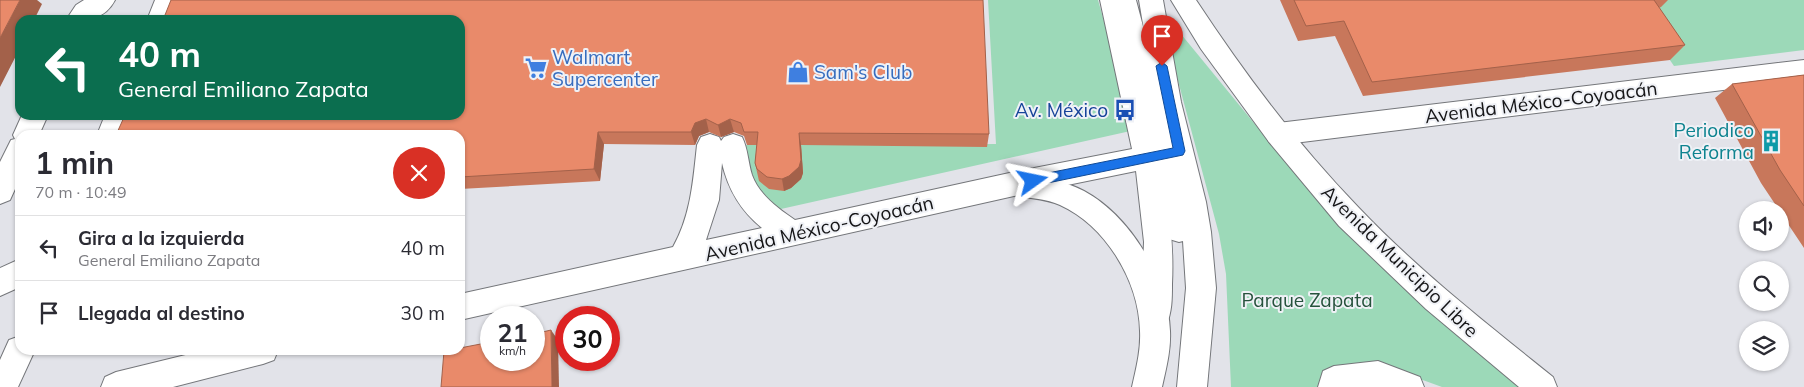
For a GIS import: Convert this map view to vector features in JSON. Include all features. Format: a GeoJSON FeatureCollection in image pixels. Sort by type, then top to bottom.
{"type":"FeatureCollection","features":[{"type":"Feature","properties":{"kind":"street"},"geometry":{"type":"LineString","coordinates":[[82,15],[103,0]]}},
{"type":"Feature","properties":{"kind":"street"},"geometry":{"type":"LineString","coordinates":[[161,15],[167,0]]}},
{"type":"Feature","properties":{"kind":"street"},"geometry":{"type":"LineString","coordinates":[[1112,0],[1162,155],[1192,202],[1197,232],[1201,288],[1192,387]]}},
{"type":"Feature","properties":{"kind":"street"},"geometry":{"type":"LineString","coordinates":[[1124,0],[1162,155]]}},
{"type":"Feature","properties":{"kind":"street"},"geometry":{"type":"LineString","coordinates":[[1148,387],[1155,327],[1158,266],[1156,218],[1168,102],[1151,0]]}},
{"type":"Feature","properties":{"kind":"street","name":"Avenida Municipio Libre"},"geometry":{"type":"LineString","coordinates":[[1183,0],[1210,42],[1278,134],[1328,194],[1388,255],[1466,326],[1542,387]]}},
{"type":"Feature","properties":{"kind":"street","name":"Avenida México-Coyoacán"},"geometry":{"type":"LineString","coordinates":[[1278,134],[1804,70]]}},
{"type":"Feature","properties":{"kind":"street"},"geometry":{"type":"LineString","coordinates":[[682,258],[694,236],[721,145],[735,165],[744,190],[761,212],[792,234]]}},
{"type":"Feature","properties":{"kind":"street","name":"Avenida México-Coyoacán"},"geometry":{"type":"LineString","coordinates":[[465,306],[1014,184],[1162,155]]}},
{"type":"Feature","properties":{"kind":"street"},"geometry":{"type":"LineString","coordinates":[[0,192],[15,159]]}},
{"type":"Feature","properties":{"kind":"street"},"geometry":{"type":"LineString","coordinates":[[1014,184],[1052,191],[1072,198],[1090,208],[1105,221],[1128,250],[1147,295],[1155,327]]}},
{"type":"Feature","properties":{"kind":"street"},"geometry":{"type":"LineString","coordinates":[[0,283],[15,275]]}},
{"type":"Feature","properties":{"kind":"street"},"geometry":{"type":"LineString","coordinates":[[0,347],[15,348]]}},
{"type":"Feature","properties":{"kind":"street"},"geometry":{"type":"LineString","coordinates":[[3,387],[17,355]]}},
{"type":"Feature","properties":{"kind":"street"},"geometry":{"type":"LineString","coordinates":[[116,387],[243,355]]}},
{"type":"Feature","properties":{"kind":"street"},"geometry":{"type":"LineString","coordinates":[[1333,387],[1334,381],[1378,375],[1409,387]]}},
{"type":"Feature","properties":{"kind":"green space"},"geometry":{"type":"Polygon","coordinates":[[[988,0],[1098,0],[1135,130],[772,211],[747,180],[743,145],[996,144],[988,0]]]}},
{"type":"Feature","properties":{"kind":"green space"},"geometry":{"type":"Polygon","coordinates":[[[1655,0],[1804,0],[1804,50],[1674,66],[1636,11],[1655,0]]]}},
{"type":"Feature","properties":{"kind":"green space","name":"Parque Zapata"},"geometry":{"type":"Polygon","coordinates":[[[1158,6],[1318,201],[1433,308],[1530,387],[1442,387],[1373,362],[1322,387],[1231,387],[1226,274],[1219,234],[1158,6]]]}},
{"type":"Feature","properties":{"kind":"building"},"geometry":{"type":"Polygon","coordinates":[[[0,0],[20,0],[0,38],[0,0]]]}},
{"type":"Feature","properties":{"kind":"building"},"geometry":{"type":"Polygon","coordinates":[[[171,0],[983,0],[989,134],[799,133],[801,160],[799,167],[789,176],[782,179],[767,177],[757,169],[755,163],[758,132],[744,132],[741,123],[730,119],[718,125],[706,119],[695,123],[691,132],[598,132],[594,169],[465,177],[465,130],[118,130],[123,120],[465,120],[465,15],[165,15],[171,0]]]}},
{"type":"Feature","properties":{"kind":"building"},"geometry":{"type":"Polygon","coordinates":[[[1294,0],[1654,0],[1685,45],[1372,82],[1344,21],[1306,26],[1294,0]]]}},
{"type":"Feature","properties":{"kind":"building"},"geometry":{"type":"Polygon","coordinates":[[[1804,75],[1804,206],[1780,170],[1732,84],[1804,75]]]}},
{"type":"Feature","properties":{"kind":"building"},"geometry":{"type":"Polygon","coordinates":[[[551,330],[552,387],[441,387],[444,355],[465,355],[465,347],[480,344],[480,371],[545,371],[545,331],[551,330]]]}},
{"type":"Feature","properties":{"kind":"place","name":"Walmart Supercenter"},"geometry":{"type":"Point","coordinates":[536,68]}},
{"type":"Feature","properties":{"kind":"place","name":"Sam's Club"},"geometry":{"type":"Point","coordinates":[798,72]}},
{"type":"Feature","properties":{"kind":"place","name":"Av. México"},"geometry":{"type":"Point","coordinates":[1125,110]}},
{"type":"Feature","properties":{"kind":"place","name":"Periodico Reforma"},"geometry":{"type":"Point","coordinates":[1771,141]}},
{"type":"Feature","properties":{"kind":"route"},"geometry":{"type":"LineString","coordinates":[[1033,181],[1179,151],[1162,66]]}}]}
